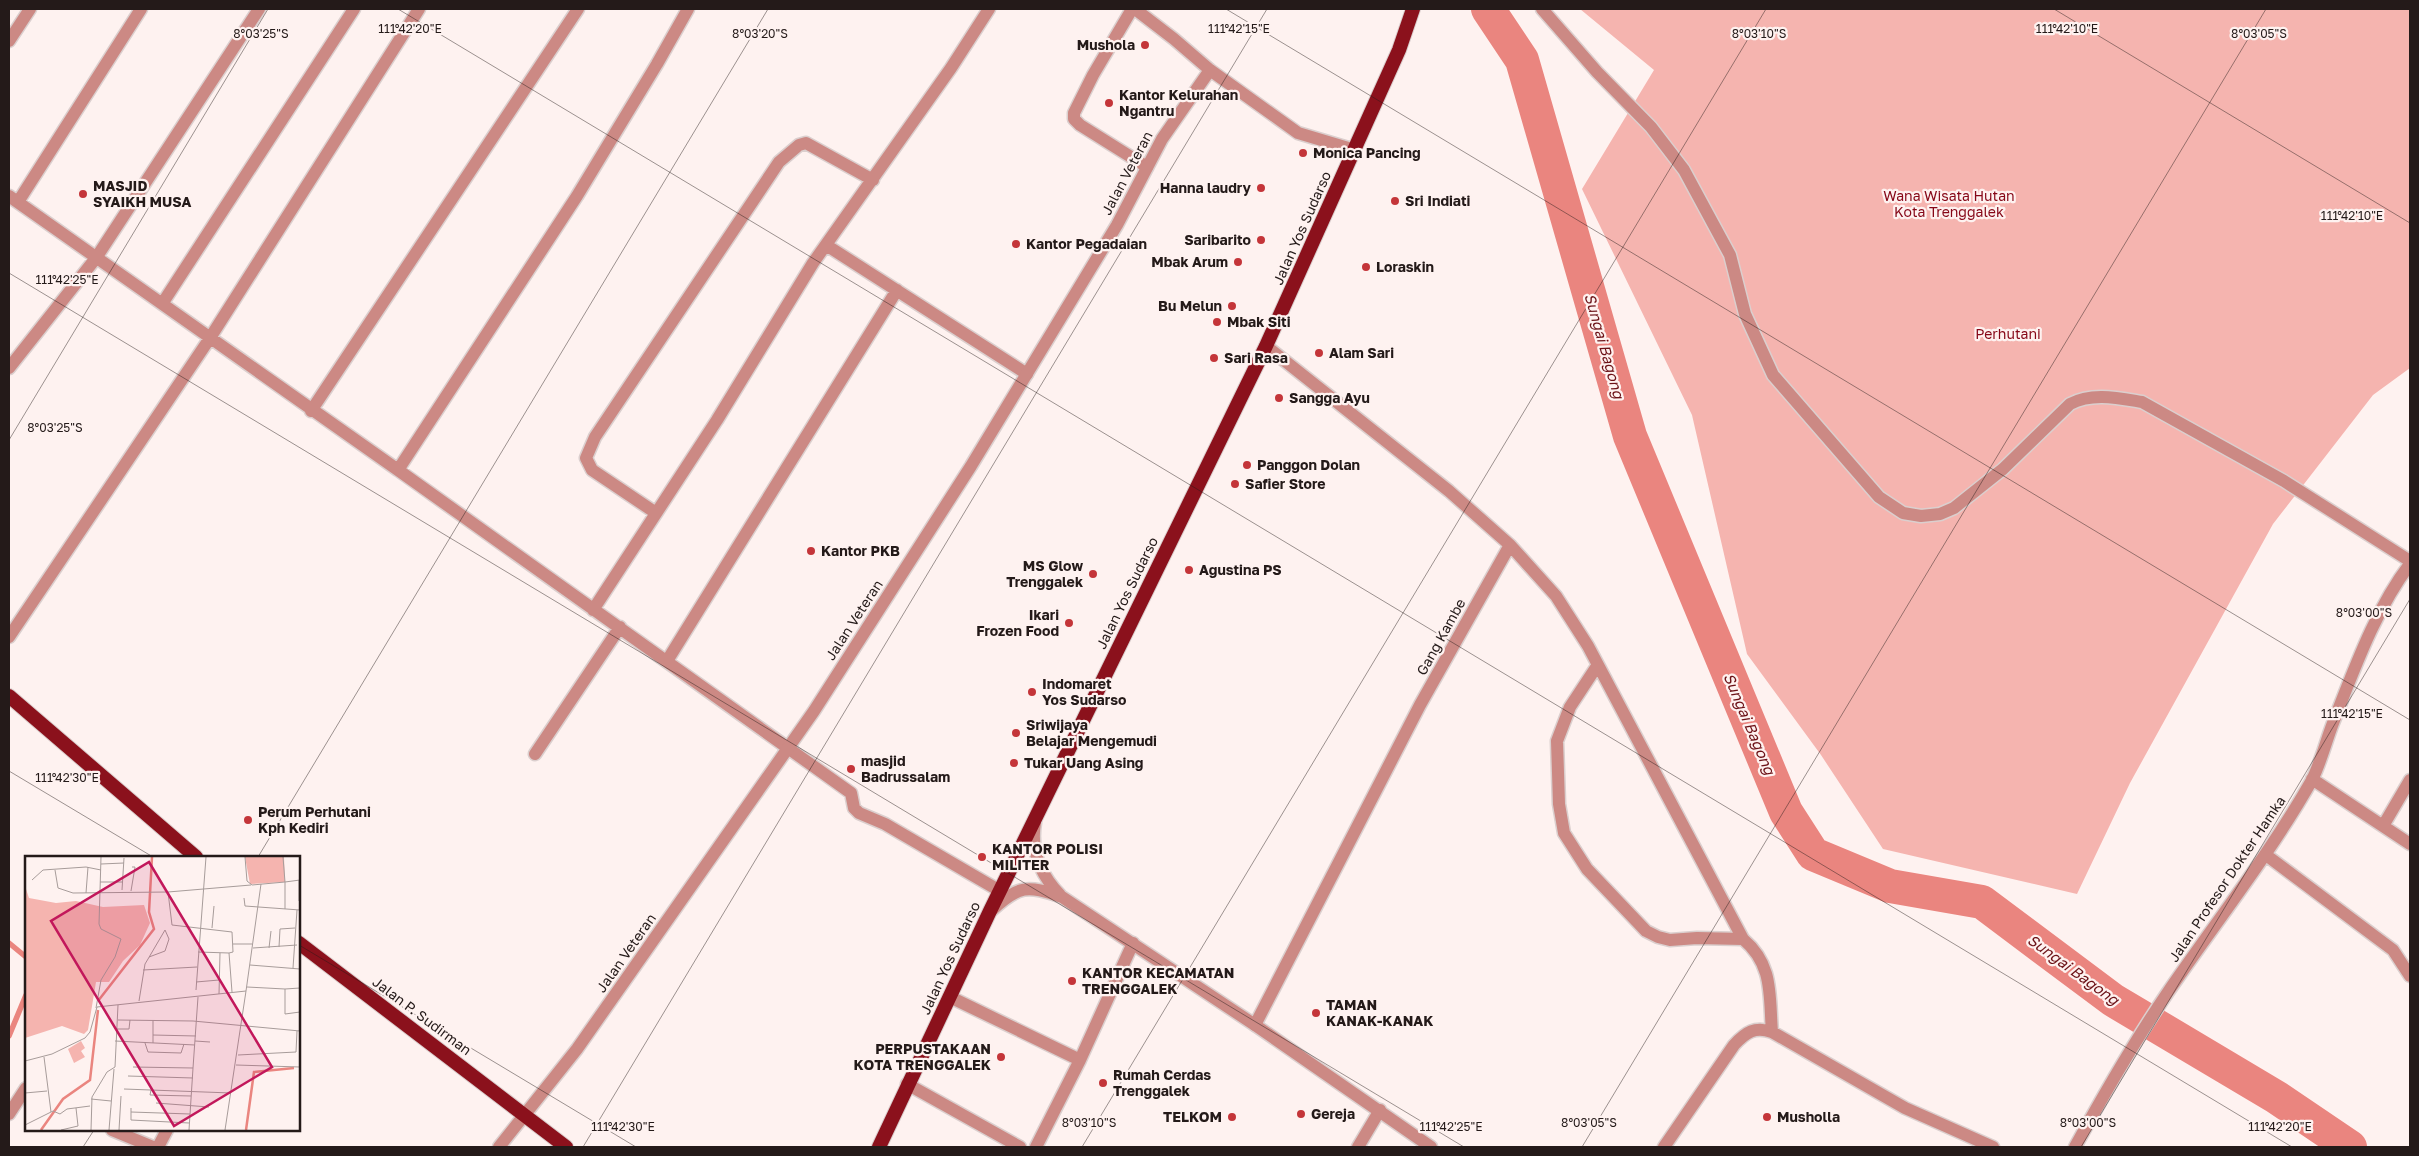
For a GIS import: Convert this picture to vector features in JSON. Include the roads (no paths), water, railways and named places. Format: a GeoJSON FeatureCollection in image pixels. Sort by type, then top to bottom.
{"type":"FeatureCollection","features":[{"type":"Feature","properties":{"kind":"highway","name":"Jalan Yos Sudarso"},"geometry":{"type":"LineString","coordinates":[[879,1147],[990,911],[1266,346],[1399,50],[1413,9]]}},
{"type":"Feature","properties":{"kind":"highway"},"geometry":{"type":"LineString","coordinates":[[9,696],[195,856]]}},
{"type":"Feature","properties":{"kind":"highway","name":"Jalan P. Sudirman"},"geometry":{"type":"LineString","coordinates":[[300,944],[566,1147]]}},
{"type":"Feature","properties":{"kind":"street"},"geometry":{"type":"LineString","coordinates":[[9,41],[30,9]]}},
{"type":"Feature","properties":{"kind":"street"},"geometry":{"type":"LineString","coordinates":[[141,9],[13,199],[593,610],[667,660],[851,793],[854,808],[859,813],[884,824],[1000,891]]}},
{"type":"Feature","properties":{"kind":"street"},"geometry":{"type":"LineString","coordinates":[[9,368],[96,258],[259,9]]}},
{"type":"Feature","properties":{"kind":"street"},"geometry":{"type":"LineString","coordinates":[[162,304],[354,9]]}},
{"type":"Feature","properties":{"kind":"street"},"geometry":{"type":"LineString","coordinates":[[9,637],[210,338],[419,9]]}},
{"type":"Feature","properties":{"kind":"street"},"geometry":{"type":"LineString","coordinates":[[311,411],[578,9]]}},
{"type":"Feature","properties":{"kind":"street"},"geometry":{"type":"LineString","coordinates":[[398,470],[577,196],[658,64],[688,9]]}},
{"type":"Feature","properties":{"kind":"street"},"geometry":{"type":"LineString","coordinates":[[593,610],[826,245],[951,68],[989,9]]}},
{"type":"Feature","properties":{"kind":"street"},"geometry":{"type":"LineString","coordinates":[[1147,167],[1080,125],[1074,119],[1074,113],[1093,75],[1134,9],[1174,39],[1210,70],[1298,133],[1355,150]]}},
{"type":"Feature","properties":{"kind":"street"},"geometry":{"type":"LineString","coordinates":[[1542,9],[1597,72],[1651,127],[1684,170],[1730,255],[1745,314],[1773,375],[1879,497],[1904,513],[1931,516],[1954,508],[2004,468],[2070,404],[2083,397],[2115,397],[2142,402],[2284,481],[2410,563]]}},
{"type":"Feature","properties":{"kind":"street","name":"Jalan Veteran"},"geometry":{"type":"LineString","coordinates":[[499,1147],[577,1049],[814,711],[1027,374],[1117,224],[1162,139],[1210,70]]}},
{"type":"Feature","properties":{"kind":"street"},"geometry":{"type":"LineString","coordinates":[[656,513],[592,470],[586,458],[595,437],[779,162],[799,145],[806,144],[873,180]]}},
{"type":"Feature","properties":{"kind":"street"},"geometry":{"type":"LineString","coordinates":[[826,245],[1027,374]]}},
{"type":"Feature","properties":{"kind":"street"},"geometry":{"type":"LineString","coordinates":[[667,660],[897,290]]}},
{"type":"Feature","properties":{"kind":"street"},"geometry":{"type":"LineString","coordinates":[[1266,346],[1449,491],[1510,545],[1556,596],[1588,646],[1743,939],[1762,959],[1766,969],[1772,1032]]}},
{"type":"Feature","properties":{"kind":"street","name":"Gang Kambe"},"geometry":{"type":"LineString","coordinates":[[1255,1025],[1420,705],[1510,545]]}},
{"type":"Feature","properties":{"kind":"street","name":"Jalan Profesor Dokter Hamka"},"geometry":{"type":"LineString","coordinates":[[2075,1147],[2124,1061],[2167,994],[2266,855],[2312,779],[2342,700],[2372,631],[2395,586],[2410,563]]}},
{"type":"Feature","properties":{"kind":"street"},"geometry":{"type":"LineString","coordinates":[[535,754],[620,627]]}},
{"type":"Feature","properties":{"kind":"street"},"geometry":{"type":"LineString","coordinates":[[1597,666],[1570,708],[1557,742],[1559,804],[1564,834],[1587,869],[1646,931],[1670,940],[1697,938],[1743,939]]}},
{"type":"Feature","properties":{"kind":"street"},"geometry":{"type":"LineString","coordinates":[[2312,779],[2410,844]]}},
{"type":"Feature","properties":{"kind":"street"},"geometry":{"type":"LineString","coordinates":[[2383,826],[2410,780]]}},
{"type":"Feature","properties":{"kind":"street"},"geometry":{"type":"LineString","coordinates":[[1036,818],[1032,838],[1037,860],[1048,882],[1062,897]]}},
{"type":"Feature","properties":{"kind":"street"},"geometry":{"type":"LineString","coordinates":[[2266,855],[2392,950],[2410,976]]}},
{"type":"Feature","properties":{"kind":"street"},"geometry":{"type":"LineString","coordinates":[[990,911],[1009,894],[1023,888],[1037,888],[1062,897],[1255,1025],[1431,1147]]}},
{"type":"Feature","properties":{"kind":"street"},"geometry":{"type":"LineString","coordinates":[[1036,1147],[1080,1060],[1134,944]]}},
{"type":"Feature","properties":{"kind":"street"},"geometry":{"type":"LineString","coordinates":[[950,997],[1080,1060]]}},
{"type":"Feature","properties":{"kind":"street"},"geometry":{"type":"LineString","coordinates":[[1664,1147],[1734,1045],[1749,1031],[1759,1029],[1772,1032],[1905,1108],[1993,1147]]}},
{"type":"Feature","properties":{"kind":"street"},"geometry":{"type":"LineString","coordinates":[[907,1084],[1020,1147]]}},
{"type":"Feature","properties":{"kind":"street"},"geometry":{"type":"LineString","coordinates":[[9,1114],[25,1090]]}},
{"type":"Feature","properties":{"kind":"street"},"geometry":{"type":"LineString","coordinates":[[1358,1147],[1380,1110]]}},
{"type":"Feature","properties":{"kind":"street"},"geometry":{"type":"LineString","coordinates":[[114,1131],[153,1147]]}},
{"type":"Feature","properties":{"kind":"street"},"geometry":{"type":"LineString","coordinates":[[158,1147],[166,1131]]}},
{"type":"Feature","properties":{"kind":"waterway","name":"Sungai Bagong"},"geometry":{"type":"LineString","coordinates":[[1488,9],[1522,60],[1630,436],[1786,812],[1813,854],[1890,886],[1982,902],[2113,1000],[2276,1097],[2350,1147]]}},
{"type":"Feature","properties":{"kind":"waterway"},"geometry":{"type":"LineString","coordinates":[[9,943],[25,956]]}},
{"type":"Feature","properties":{"kind":"waterway"},"geometry":{"type":"LineString","coordinates":[[9,1036],[25,997]]}},
{"type":"Feature","properties":{"kind":"place","name":"Mushola"},"geometry":{"type":"Point","coordinates":[1145,45]}},
{"type":"Feature","properties":{"kind":"place","name":"Kantor Kelurahan Ngantru"},"geometry":{"type":"Point","coordinates":[1109,103]}},
{"type":"Feature","properties":{"kind":"place","name":"Monica Pancing"},"geometry":{"type":"Point","coordinates":[1303,153]}},
{"type":"Feature","properties":{"kind":"place","name":"Hanna laudry"},"geometry":{"type":"Point","coordinates":[1261,188]}},
{"type":"Feature","properties":{"kind":"place","name":"MASJID SYAIKH MUSA"},"geometry":{"type":"Point","coordinates":[83,194]}},
{"type":"Feature","properties":{"kind":"place","name":"Sri Indiati"},"geometry":{"type":"Point","coordinates":[1395,201]}},
{"type":"Feature","properties":{"kind":"place","name":"Saribarito"},"geometry":{"type":"Point","coordinates":[1261,240]}},
{"type":"Feature","properties":{"kind":"place","name":"Kantor Pegadaian"},"geometry":{"type":"Point","coordinates":[1016,244]}},
{"type":"Feature","properties":{"kind":"place","name":"Mbak Arum"},"geometry":{"type":"Point","coordinates":[1238,262]}},
{"type":"Feature","properties":{"kind":"place","name":"Loraskin"},"geometry":{"type":"Point","coordinates":[1366,267]}},
{"type":"Feature","properties":{"kind":"place","name":"Bu Melun"},"geometry":{"type":"Point","coordinates":[1232,306]}},
{"type":"Feature","properties":{"kind":"place","name":"Mbak Siti"},"geometry":{"type":"Point","coordinates":[1217,322]}},
{"type":"Feature","properties":{"kind":"place","name":"Alam Sari"},"geometry":{"type":"Point","coordinates":[1319,353]}},
{"type":"Feature","properties":{"kind":"place","name":"Sari Rasa"},"geometry":{"type":"Point","coordinates":[1214,358]}},
{"type":"Feature","properties":{"kind":"place","name":"Sangga Ayu"},"geometry":{"type":"Point","coordinates":[1279,398]}},
{"type":"Feature","properties":{"kind":"place","name":"Panggon Dolan"},"geometry":{"type":"Point","coordinates":[1247,465]}},
{"type":"Feature","properties":{"kind":"place","name":"Safier Store"},"geometry":{"type":"Point","coordinates":[1235,484]}},
{"type":"Feature","properties":{"kind":"place","name":"Kantor PKB"},"geometry":{"type":"Point","coordinates":[811,551]}},
{"type":"Feature","properties":{"kind":"place","name":"Agustina PS"},"geometry":{"type":"Point","coordinates":[1189,570]}},
{"type":"Feature","properties":{"kind":"place","name":"MS Glow Trenggalek"},"geometry":{"type":"Point","coordinates":[1093,574]}},
{"type":"Feature","properties":{"kind":"place","name":"Ikari Frozen Food"},"geometry":{"type":"Point","coordinates":[1069,623]}},
{"type":"Feature","properties":{"kind":"place","name":"Indomaret Yos Sudarso"},"geometry":{"type":"Point","coordinates":[1032,692]}},
{"type":"Feature","properties":{"kind":"place","name":"Sriwijaya Belajar Mengemudi"},"geometry":{"type":"Point","coordinates":[1016,733]}},
{"type":"Feature","properties":{"kind":"place","name":"Tukar Uang Asing"},"geometry":{"type":"Point","coordinates":[1014,763]}},
{"type":"Feature","properties":{"kind":"place","name":"masjid Badrussalam"},"geometry":{"type":"Point","coordinates":[851,769]}},
{"type":"Feature","properties":{"kind":"place","name":"Perum Perhutani Kph Kediri"},"geometry":{"type":"Point","coordinates":[248,820]}},
{"type":"Feature","properties":{"kind":"place","name":"KANTOR POLISI MILITER"},"geometry":{"type":"Point","coordinates":[982,857]}},
{"type":"Feature","properties":{"kind":"place","name":"KANTOR KECAMATAN TRENGGALEK"},"geometry":{"type":"Point","coordinates":[1072,981]}},
{"type":"Feature","properties":{"kind":"place","name":"TAMAN KANAK-KANAK"},"geometry":{"type":"Point","coordinates":[1316,1013]}},
{"type":"Feature","properties":{"kind":"place","name":"PERPUSTAKAAN KOTA TRENGGALEK"},"geometry":{"type":"Point","coordinates":[1001,1057]}},
{"type":"Feature","properties":{"kind":"place","name":"Rumah Cerdas Trenggalek"},"geometry":{"type":"Point","coordinates":[1103,1083]}},
{"type":"Feature","properties":{"kind":"place","name":"Gereja"},"geometry":{"type":"Point","coordinates":[1301,1114]}},
{"type":"Feature","properties":{"kind":"place","name":"TELKOM"},"geometry":{"type":"Point","coordinates":[1232,1117]}},
{"type":"Feature","properties":{"kind":"place","name":"Musholla"},"geometry":{"type":"Point","coordinates":[1767,1117]}},
{"type":"Feature","properties":{"kind":"park label","name":"Wana Wisata Hutan Kota Trenggalek"},"geometry":{"type":"Point","coordinates":[1949,204]}},
{"type":"Feature","properties":{"kind":"park label","name":"Perhutani"},"geometry":{"type":"Point","coordinates":[2008,334]}}]}
